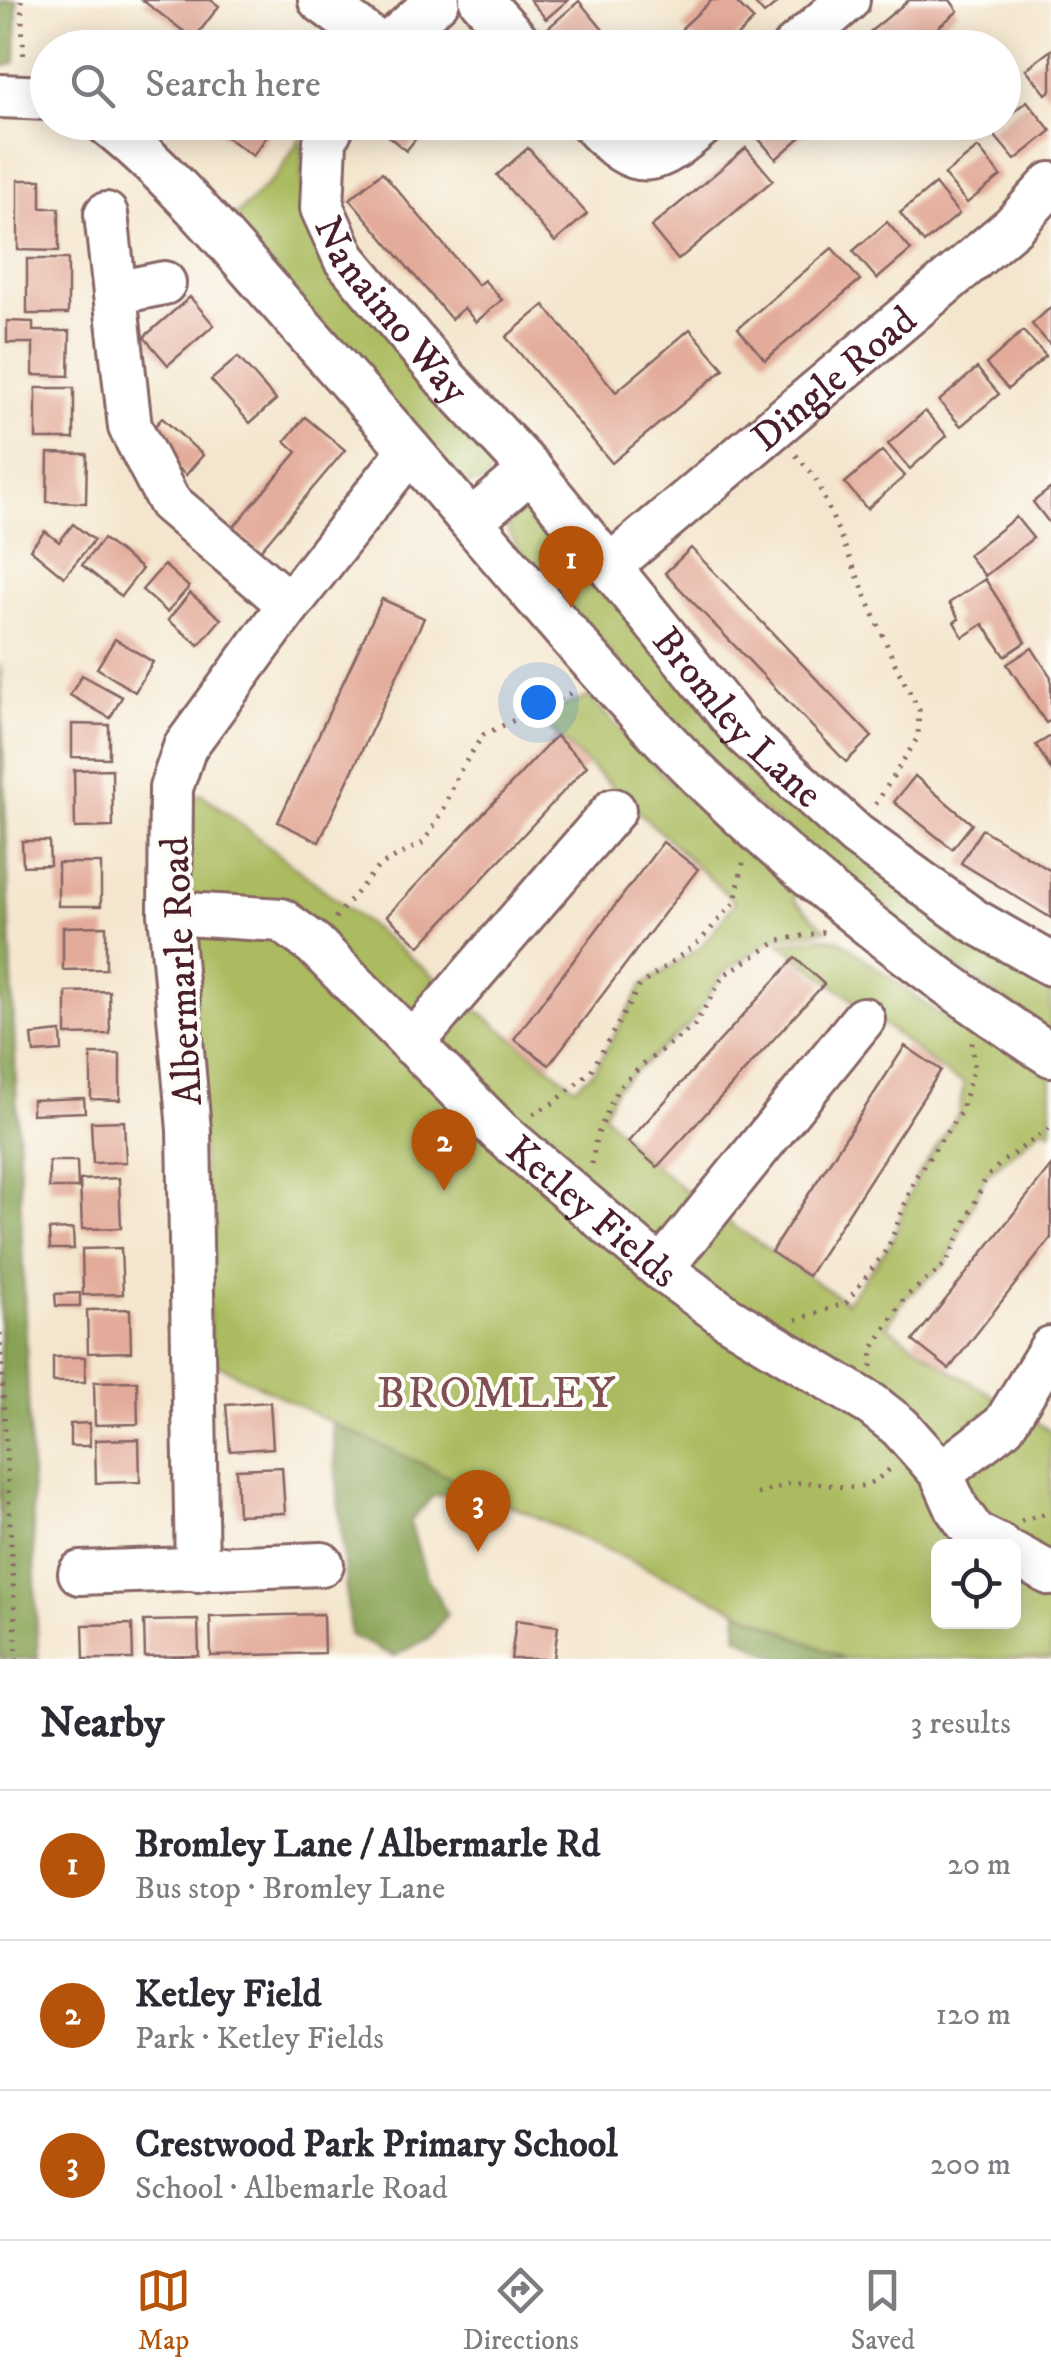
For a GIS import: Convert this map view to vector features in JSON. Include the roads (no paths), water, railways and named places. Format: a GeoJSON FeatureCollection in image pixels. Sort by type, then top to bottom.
{"type":"FeatureCollection","features":[{"type":"Feature","properties":{"kind":"street"},"geometry":{"type":"LineString","coordinates":[[320,0],[360,30]]}},
{"type":"Feature","properties":{"kind":"street"},"geometry":{"type":"LineString","coordinates":[[404,30],[438,0]]}},
{"type":"Feature","properties":{"kind":"street"},"geometry":{"type":"LineString","coordinates":[[481,0],[508,30]]}},
{"type":"Feature","properties":{"kind":"street"},"geometry":{"type":"LineString","coordinates":[[814,30],[848,0]]}},
{"type":"Feature","properties":{"kind":"street","name":"Bromley Lane"},"geometry":{"type":"LineString","coordinates":[[127,140],[214,227],[606,676],[695,771],[872,928],[969,1001],[1051,1054]]}},
{"type":"Feature","properties":{"kind":"street","name":"Nanaimo Way"},"geometry":{"type":"LineString","coordinates":[[327,140],[322,208],[345,259],[445,378],[531,470]]}},
{"type":"Feature","properties":{"kind":"street"},"geometry":{"type":"LineString","coordinates":[[610,140],[630,158],[652,159],[672,152],[686,140]]}},
{"type":"Feature","properties":{"kind":"street","name":"Dingle Road"},"geometry":{"type":"LineString","coordinates":[[610,566],[1013,226],[1051,184]]}},
{"type":"Feature","properties":{"kind":"street"},"geometry":{"type":"LineString","coordinates":[[106,214],[130,427],[168,502],[289,604]]}},
{"type":"Feature","properties":{"kind":"street"},"geometry":{"type":"LineString","coordinates":[[115,292],[164,283]]}},
{"type":"Feature","properties":{"kind":"street","name":"Albermarle Road"},"geometry":{"type":"LineString","coordinates":[[197,1570],[190,1130],[170,913],[171,788],[185,747],[289,604],[410,450]]}},
{"type":"Feature","properties":{"kind":"street"},"geometry":{"type":"LineString","coordinates":[[471,521],[531,470]]}},
{"type":"Feature","properties":{"kind":"street","name":"Bromley Lane"},"geometry":{"type":"LineString","coordinates":[[531,470],[745,734],[856,835],[973,920],[1051,964]]}},
{"type":"Feature","properties":{"kind":"street"},"geometry":{"type":"LineString","coordinates":[[412,1044],[614,810]]}},
{"type":"Feature","properties":{"kind":"street","name":"Ketley Fields"},"geometry":{"type":"LineString","coordinates":[[170,913],[281,920],[314,944],[499,1131],[661,1269],[756,1334],[872,1404],[929,1459],[974,1534],[985,1539]]}},
{"type":"Feature","properties":{"kind":"street"},"geometry":{"type":"LineString","coordinates":[[661,1269],[863,1019]]}},
{"type":"Feature","properties":{"kind":"street"},"geometry":{"type":"LineString","coordinates":[[929,1459],[1004,1425],[1051,1348]]}},
{"type":"Feature","properties":{"kind":"street"},"geometry":{"type":"LineString","coordinates":[[1021,1558],[1051,1574]]}},
{"type":"Feature","properties":{"kind":"street"},"geometry":{"type":"LineString","coordinates":[[80,1573],[322,1564]]}},
{"type":"Feature","properties":{"kind":"place","name":"Bromley Lane / Albermarle Rd"},"geometry":{"type":"Point","coordinates":[571,608]}},
{"type":"Feature","properties":{"kind":"place","name":"Ketley Field"},"geometry":{"type":"Point","coordinates":[444,1191]}},
{"type":"Feature","properties":{"kind":"place","name":"Crestwood Park Primary School"},"geometry":{"type":"Point","coordinates":[478,1552]}},
{"type":"Feature","properties":{"kind":"district","name":"BROMLEY"},"geometry":{"type":"Point","coordinates":[497,1391]}}]}
